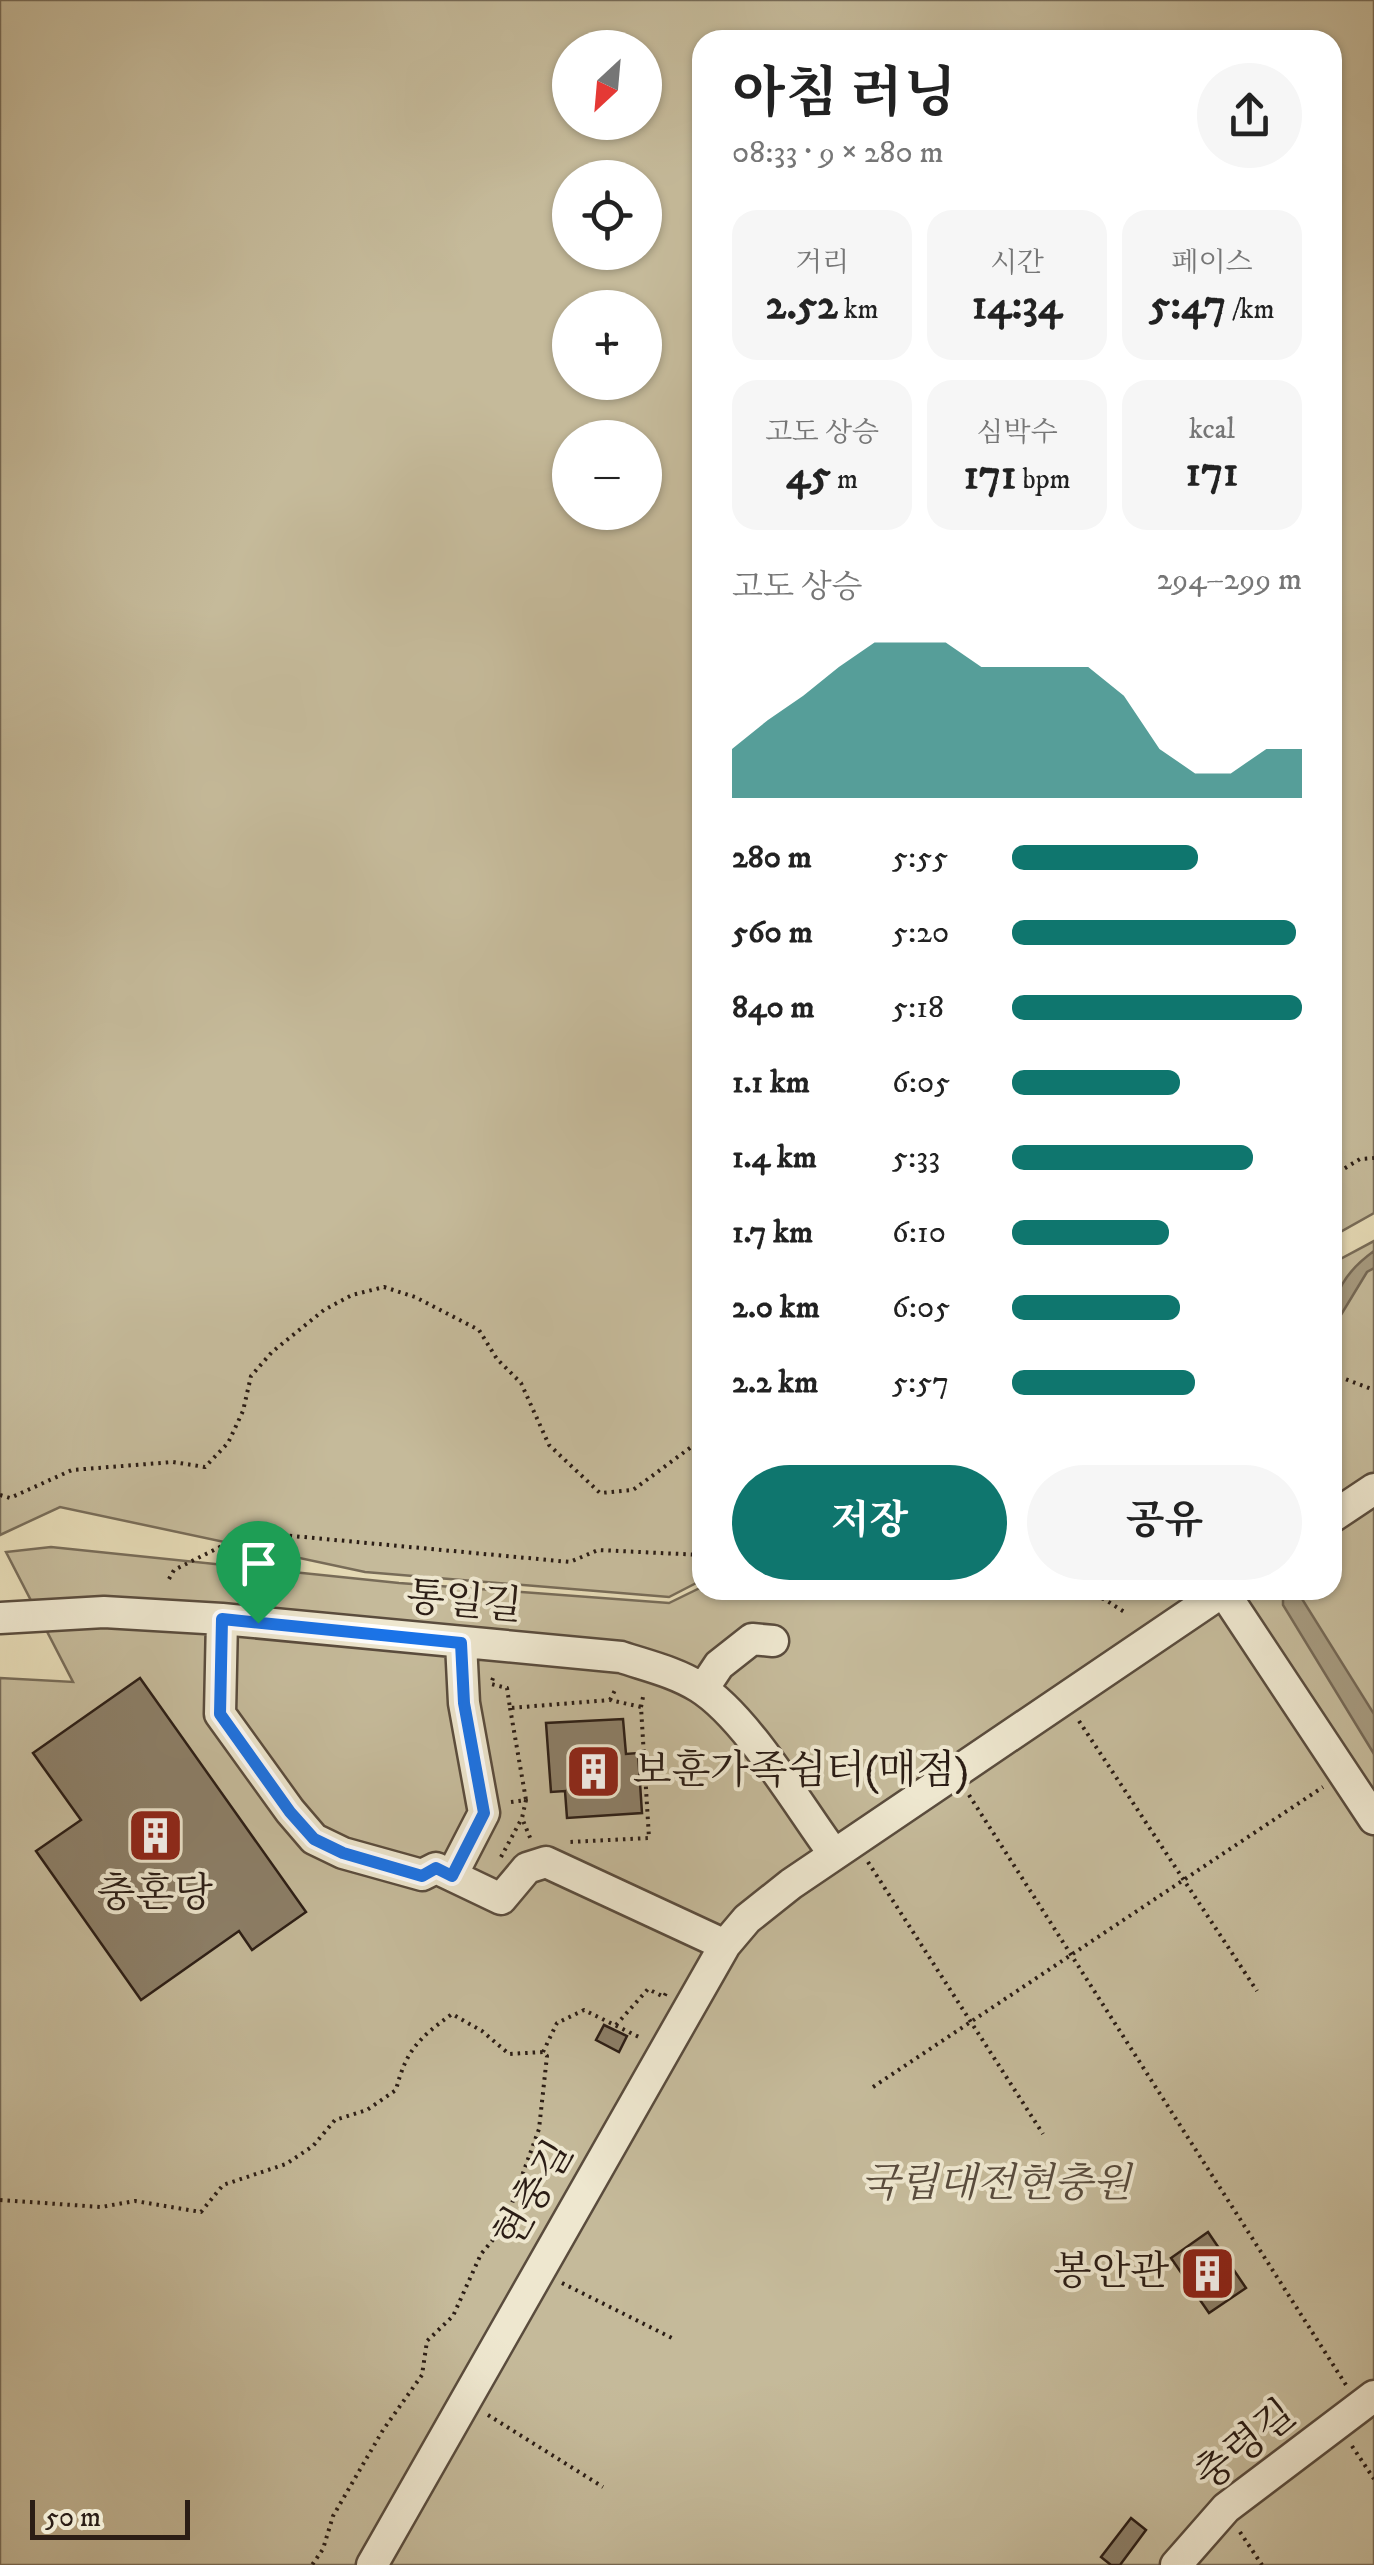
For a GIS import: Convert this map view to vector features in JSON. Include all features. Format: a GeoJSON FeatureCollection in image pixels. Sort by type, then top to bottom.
{"type":"FeatureCollection","features":[{"type":"Feature","properties":{"kind":"lane"},"geometry":{"type":"LineString","coordinates":[[1342,1510],[1374,1489]]}},
{"type":"Feature","properties":{"kind":"lane","name":"현충길"},"geometry":{"type":"LineString","coordinates":[[372,2565],[726,1944],[747,1919],[790,1884],[1211,1600]]}},
{"type":"Feature","properties":{"kind":"lane"},"geometry":{"type":"LineString","coordinates":[[1230,1600],[1374,1819]]}},
{"type":"Feature","properties":{"kind":"lane","name":"통일길"},"geometry":{"type":"LineString","coordinates":[[0,1618],[104,1612],[222,1619],[621,1658],[676,1674],[703,1689],[730,1714],[834,1854]]}},
{"type":"Feature","properties":{"kind":"lane"},"geometry":{"type":"LineString","coordinates":[[222,1619],[220,1714],[314,1839],[343,1853],[422,1876],[436,1868],[501,1899],[526,1868],[546,1862],[726,1944]]}},
{"type":"Feature","properties":{"kind":"lane"},"geometry":{"type":"LineString","coordinates":[[703,1689],[719,1665],[752,1640],[773,1640]]}},
{"type":"Feature","properties":{"kind":"lane"},"geometry":{"type":"LineString","coordinates":[[452,1876],[484,1813],[464,1703],[461,1643]]}},
{"type":"Feature","properties":{"kind":"lane","name":"충령길"},"geometry":{"type":"LineString","coordinates":[[1176,2565],[1267,2474],[1357,2409]]}},
{"type":"Feature","properties":{"kind":"path"},"geometry":{"type":"LineString","coordinates":[[1342,1170],[1360,1159],[1374,1158]]}},
{"type":"Feature","properties":{"kind":"path"},"geometry":{"type":"LineString","coordinates":[[0,1495],[10,1498],[72,1470],[173,1462],[205,1467],[228,1444],[243,1412],[251,1376],[272,1352],[324,1310],[352,1295],[384,1288],[415,1296],[479,1330],[497,1358],[521,1383],[548,1445],[600,1493],[633,1490],[692,1446]]}},
{"type":"Feature","properties":{"kind":"path"},"geometry":{"type":"LineString","coordinates":[[1342,1378],[1374,1390]]}},
{"type":"Feature","properties":{"kind":"path"},"geometry":{"type":"LineString","coordinates":[[169,1579],[174,1570],[250,1532],[570,1562],[598,1550],[692,1555]]}},
{"type":"Feature","properties":{"kind":"path"},"geometry":{"type":"LineString","coordinates":[[1104,1600],[1126,1613]]}},
{"type":"Feature","properties":{"kind":"path"},"geometry":{"type":"LineString","coordinates":[[493,1678],[492,1684],[506,1688],[526,1800],[522,1818],[500,1860]]}},
{"type":"Feature","properties":{"kind":"path"},"geometry":{"type":"LineString","coordinates":[[610,1700],[615,1690]]}},
{"type":"Feature","properties":{"kind":"path"},"geometry":{"type":"LineString","coordinates":[[552,1843],[649,1838],[640,1707],[643,1698]]}},
{"type":"Feature","properties":{"kind":"path"},"geometry":{"type":"LineString","coordinates":[[510,1708],[610,1700],[640,1707]]}},
{"type":"Feature","properties":{"kind":"path"},"geometry":{"type":"LineString","coordinates":[[1079,1721],[1257,1992]]}},
{"type":"Feature","properties":{"kind":"path"},"geometry":{"type":"LineString","coordinates":[[873,2087],[1344,1774]]}},
{"type":"Feature","properties":{"kind":"path"},"geometry":{"type":"LineString","coordinates":[[969,1795],[1357,2409],[1374,2479]]}},
{"type":"Feature","properties":{"kind":"path"},"geometry":{"type":"LineString","coordinates":[[512,1802],[526,1800]]}},
{"type":"Feature","properties":{"kind":"path"},"geometry":{"type":"LineString","coordinates":[[522,1818],[532,1844]]}},
{"type":"Feature","properties":{"kind":"path"},"geometry":{"type":"LineString","coordinates":[[868,1862],[1043,2134]]}},
{"type":"Feature","properties":{"kind":"path"},"geometry":{"type":"LineString","coordinates":[[616,2025],[648,1989],[664,1997],[672,1982]]}},
{"type":"Feature","properties":{"kind":"path"},"geometry":{"type":"LineString","coordinates":[[543,2052],[557,2023],[584,2010],[664,2052]]}},
{"type":"Feature","properties":{"kind":"path"},"geometry":{"type":"LineString","coordinates":[[0,2200],[102,2207],[134,2201],[201,2212],[223,2185],[286,2164],[313,2146],[335,2120],[366,2110],[396,2090],[404,2059],[425,2034],[452,2014],[509,2054],[543,2052]]}},
{"type":"Feature","properties":{"kind":"path"},"geometry":{"type":"LineString","coordinates":[[312,2565],[323,2549],[332,2516],[382,2430],[422,2375],[427,2341],[453,2316],[481,2254],[503,2228],[539,2129],[546,2056],[543,2052]]}},
{"type":"Feature","properties":{"kind":"path"},"geometry":{"type":"LineString","coordinates":[[552,2278],[674,2339]]}},
{"type":"Feature","properties":{"kind":"path"},"geometry":{"type":"LineString","coordinates":[[478,2410],[603,2486]]}},
{"type":"Feature","properties":{"kind":"path"},"geometry":{"type":"LineString","coordinates":[[1226,2512],[1262,2565]]}},
{"type":"Feature","properties":{"kind":"green space"},"geometry":{"type":"Polygon","coordinates":[[[0,0],[1374,0],[1374,1213],[1342,1231],[1342,30],[692,30],[692,1585],[669,1597],[365,1572],[60,1507],[0,1535],[0,0]]]}},
{"type":"Feature","properties":{"kind":"green space","name":"국립대전현충원"},"geometry":{"type":"Polygon","coordinates":[[[1374,1241],[1374,2565],[0,2565],[0,1678],[73,1682],[6,1552],[51,1547],[399,1583],[669,1603],[692,1592],[692,1600],[1342,1600],[1342,1258],[1374,1241]]]}},
{"type":"Feature","properties":{"kind":"shaded area"},"geometry":{"type":"Polygon","coordinates":[[[1374,1251],[1374,1268],[1367,1272],[1342,1313],[1342,1284],[1374,1251]]]}},
{"type":"Feature","properties":{"kind":"shaded area"},"geometry":{"type":"Polygon","coordinates":[[[1283,1600],[1303,1600],[1374,1714],[1374,1754],[1283,1600]]]}},
{"type":"Feature","properties":{"kind":"building","name":"충혼당"},"geometry":{"type":"Polygon","coordinates":[[[140,1678],[306,1912],[252,1950],[239,1931],[141,2000],[36,1851],[81,1820],[33,1753],[140,1678]]]}},
{"type":"Feature","properties":{"kind":"building","name":"보훈가족쉼터(매점)"},"geometry":{"type":"Polygon","coordinates":[[[623,1719],[626,1754],[638,1753],[642,1813],[567,1818],[565,1791],[551,1792],[546,1723],[623,1719]]]}},
{"type":"Feature","properties":{"kind":"building"},"geometry":{"type":"Polygon","coordinates":[[[604,2025],[627,2036],[619,2052],[596,2040],[604,2025]]]}},
{"type":"Feature","properties":{"kind":"building","name":"봉안관"},"geometry":{"type":"Polygon","coordinates":[[[1208,2232],[1246,2288],[1209,2313],[1171,2258],[1208,2232]]]}},
{"type":"Feature","properties":{"kind":"building"},"geometry":{"type":"Polygon","coordinates":[[[1131,2518],[1146,2530],[1120,2565],[1111,2565],[1101,2557],[1131,2518]]]}},
{"type":"Feature","properties":{"kind":"place","name":"보훈가족쉼터(매점)"},"geometry":{"type":"Point","coordinates":[594,1772]}},
{"type":"Feature","properties":{"kind":"place","name":"충혼당"},"geometry":{"type":"Point","coordinates":[155,1836]}},
{"type":"Feature","properties":{"kind":"place","name":"봉안관"},"geometry":{"type":"Point","coordinates":[1208,2273]}},
{"type":"Feature","properties":{"kind":"route"},"geometry":{"type":"LineString","coordinates":[[222,1619],[258,1623],[461,1643],[464,1703],[484,1813],[452,1876],[436,1868],[422,1876],[343,1853],[314,1839],[290,1812],[220,1714],[222,1619]]}}]}
